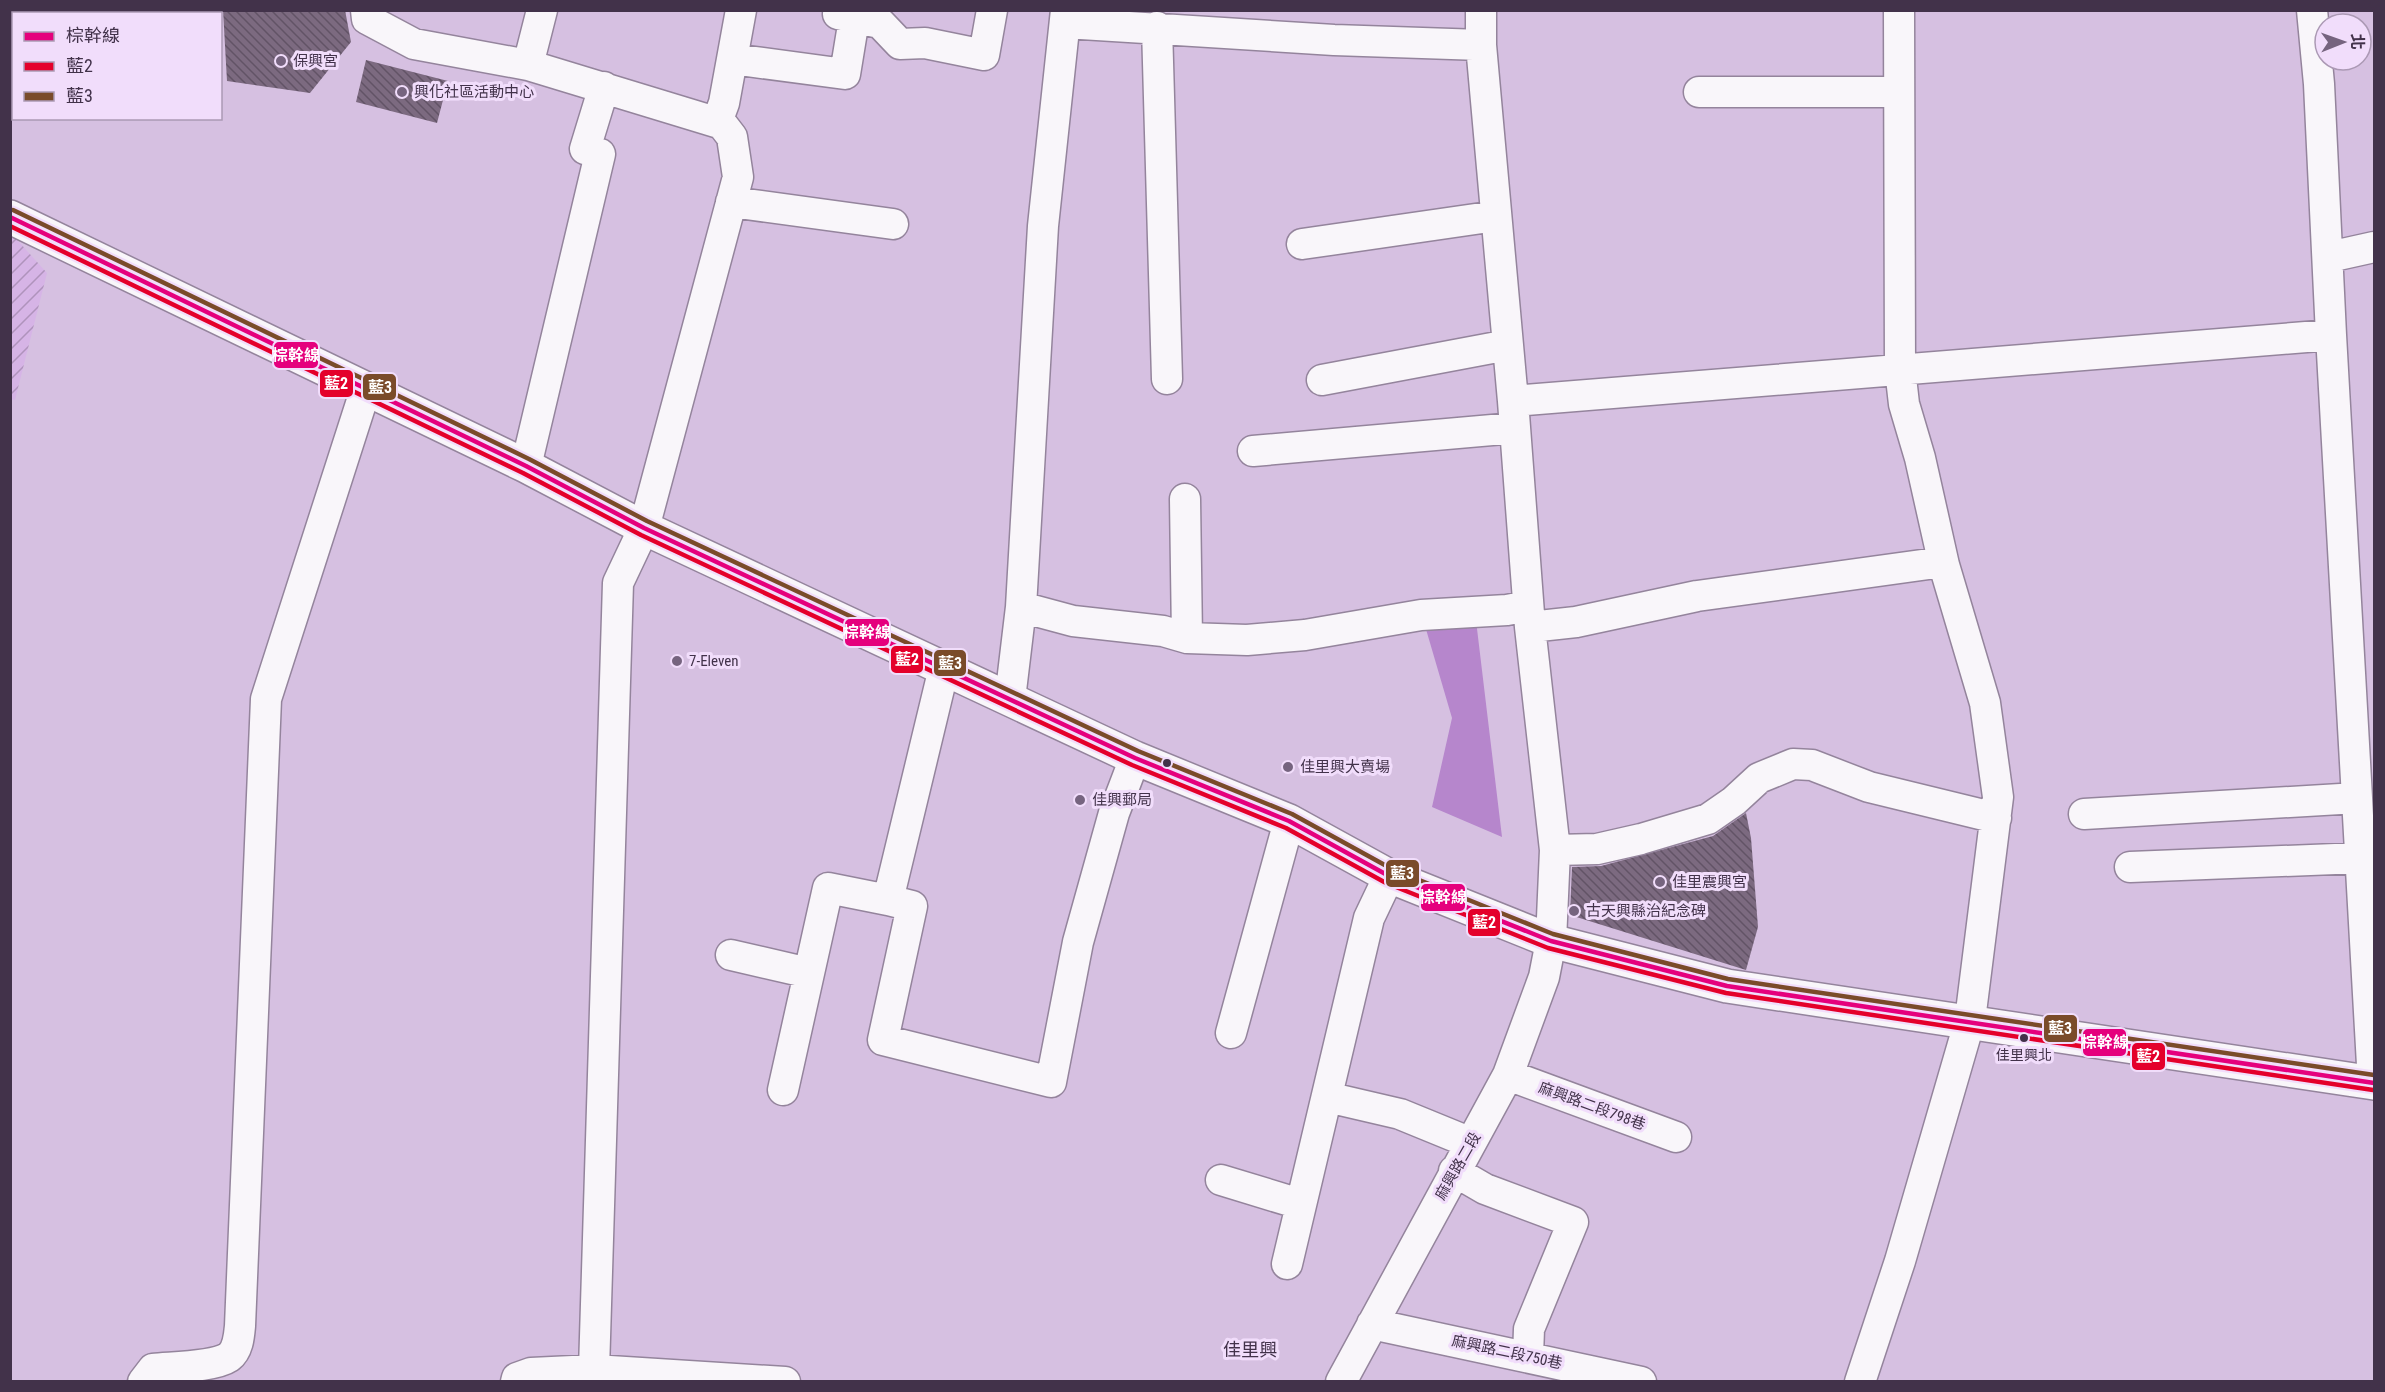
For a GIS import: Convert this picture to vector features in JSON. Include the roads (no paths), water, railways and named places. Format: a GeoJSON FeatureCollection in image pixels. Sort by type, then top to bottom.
{"type":"FeatureCollection","features":[{"type":"Feature","properties":{"kind":"main road"},"geometry":{"type":"LineString","coordinates":[[10,217],[526,466],[644,528],[1135,758],[1288,821],[1389,876],[1551,940],[1727,986],[1970,1020],[2374,1083]]}},
{"type":"Feature","properties":{"kind":"street"},"geometry":{"type":"LineString","coordinates":[[366,10],[367,19],[414,44],[528,66],[604,87],[717,122],[722,124],[732,137],[738,177],[644,528],[618,583],[594,1370]]}},
{"type":"Feature","properties":{"kind":"street"},"geometry":{"type":"LineString","coordinates":[[528,66],[542,10]]}},
{"type":"Feature","properties":{"kind":"street"},"geometry":{"type":"LineString","coordinates":[[717,122],[724,103],[741,10]]}},
{"type":"Feature","properties":{"kind":"street"},"geometry":{"type":"LineString","coordinates":[[732,59],[845,74],[846,15],[880,23],[900,44],[925,43],[984,55],[992,10]]}},
{"type":"Feature","properties":{"kind":"street","name":"麻興路二段"},"geometry":{"type":"LineString","coordinates":[[1341,1382],[1508,1075],[1545,977],[1551,940],[1555,850],[1529,616],[1514,414],[1481,45],[1481,10]]}},
{"type":"Feature","properties":{"kind":"street"},"geometry":{"type":"LineString","coordinates":[[1860,1382],[1900,1261],[1970,1020],[1998,797],[1985,703],[1944,565],[1920,458],[1904,404],[1900,369],[1899,10]]}},
{"type":"Feature","properties":{"kind":"street"},"geometry":{"type":"LineString","coordinates":[[2312,10],[2329,257],[2331,335],[2357,798],[2367,860],[2374,1083]]}},
{"type":"Feature","properties":{"kind":"street"},"geometry":{"type":"LineString","coordinates":[[1010,699],[1021,607],[1043,226],[1065,17],[1157,27],[1334,40],[1481,45]]}},
{"type":"Feature","properties":{"kind":"street"},"geometry":{"type":"LineString","coordinates":[[1157,27],[1167,379]]}},
{"type":"Feature","properties":{"kind":"street"},"geometry":{"type":"LineString","coordinates":[[526,466],[598,166],[600,154],[585,149],[604,87]]}},
{"type":"Feature","properties":{"kind":"street"},"geometry":{"type":"LineString","coordinates":[[1699,92],[1899,92]]}},
{"type":"Feature","properties":{"kind":"street"},"geometry":{"type":"LineString","coordinates":[[731,202],[893,224]]}},
{"type":"Feature","properties":{"kind":"street"},"geometry":{"type":"LineString","coordinates":[[1302,244],[1497,216]]}},
{"type":"Feature","properties":{"kind":"street"},"geometry":{"type":"LineString","coordinates":[[2329,257],[2374,247]]}},
{"type":"Feature","properties":{"kind":"street"},"geometry":{"type":"LineString","coordinates":[[1253,451],[1514,414],[1900,369],[2331,335]]}},
{"type":"Feature","properties":{"kind":"street"},"geometry":{"type":"LineString","coordinates":[[1322,380],[1508,345]]}},
{"type":"Feature","properties":{"kind":"street"},"geometry":{"type":"LineString","coordinates":[[143,1382],[153,1369],[217,1362],[230,1356],[237,1344],[240,1326],[266,699],[366,388]]}},
{"type":"Feature","properties":{"kind":"street"},"geometry":{"type":"LineString","coordinates":[[1185,499],[1187,638]]}},
{"type":"Feature","properties":{"kind":"street"},"geometry":{"type":"LineString","coordinates":[[1021,607],[1073,621],[1164,631],[1187,638],[1247,640],[1305,635],[1421,615],[1507,610],[1529,616],[1576,622],[1697,596],[1852,572],[1936,563],[1944,565]]}},
{"type":"Feature","properties":{"kind":"street"},"geometry":{"type":"LineString","coordinates":[[888,900],[945,668]]}},
{"type":"Feature","properties":{"kind":"street"},"geometry":{"type":"LineString","coordinates":[[783,1090],[828,888],[912,906],[883,1040],[1051,1082],[1078,942],[1114,813],[1135,758]]}},
{"type":"Feature","properties":{"kind":"street"},"geometry":{"type":"LineString","coordinates":[[1555,850],[1597,849],[1641,839],[1708,819],[1734,801],[1759,778],[1793,764],[1812,765],[1869,787],[1996,818]]}},
{"type":"Feature","properties":{"kind":"street"},"geometry":{"type":"LineString","coordinates":[[2084,814],[2357,798]]}},
{"type":"Feature","properties":{"kind":"street"},"geometry":{"type":"LineString","coordinates":[[1231,1033],[1288,821]]}},
{"type":"Feature","properties":{"kind":"street"},"geometry":{"type":"LineString","coordinates":[[2130,867],[2367,860]]}},
{"type":"Feature","properties":{"kind":"street"},"geometry":{"type":"LineString","coordinates":[[1287,1264],[1369,918],[1389,876]]}},
{"type":"Feature","properties":{"kind":"street"},"geometry":{"type":"LineString","coordinates":[[731,955],[810,973]]}},
{"type":"Feature","properties":{"kind":"street","name":"麻興路二段798巷"},"geometry":{"type":"LineString","coordinates":[[1508,1075],[1676,1137]]}},
{"type":"Feature","properties":{"kind":"street"},"geometry":{"type":"LineString","coordinates":[[1327,1098],[1400,1114],[1471,1143]]}},
{"type":"Feature","properties":{"kind":"street"},"geometry":{"type":"LineString","coordinates":[[1454,1171],[1485,1189],[1573,1222],[1529,1329],[1528,1356]]}},
{"type":"Feature","properties":{"kind":"street"},"geometry":{"type":"LineString","coordinates":[[1221,1180],[1300,1204]]}},
{"type":"Feature","properties":{"kind":"street","name":"麻興路二段750巷"},"geometry":{"type":"LineString","coordinates":[[1372,1324],[1641,1382]]}},
{"type":"Feature","properties":{"kind":"street"},"geometry":{"type":"LineString","coordinates":[[516,1382],[516,1377],[531,1372],[594,1370],[785,1382]]}},
{"type":"Feature","properties":{"kind":"place","name":"保興宮"},"geometry":{"type":"Point","coordinates":[281,61]}},
{"type":"Feature","properties":{"kind":"place","name":"興化社區活動中心"},"geometry":{"type":"Point","coordinates":[402,92]}},
{"type":"Feature","properties":{"kind":"place","name":"7-Eleven"},"geometry":{"type":"Point","coordinates":[677,661]}},
{"type":"Feature","properties":{"kind":"place","name":"佳里興大賣場"},"geometry":{"type":"Point","coordinates":[1288,767]}},
{"type":"Feature","properties":{"kind":"place","name":"佳興郵局"},"geometry":{"type":"Point","coordinates":[1080,800]}},
{"type":"Feature","properties":{"kind":"place","name":"佳里震興宮"},"geometry":{"type":"Point","coordinates":[1660,882]}},
{"type":"Feature","properties":{"kind":"place","name":"古天興縣治紀念碑"},"geometry":{"type":"Point","coordinates":[1574,911]}},
{"type":"Feature","properties":{"kind":"place","name":"佳里興北"},"geometry":{"type":"Point","coordinates":[2024,1038]}},
{"type":"Feature","properties":{"kind":"district","name":"佳里興"},"geometry":{"type":"Point","coordinates":[1250,1350]}}]}
